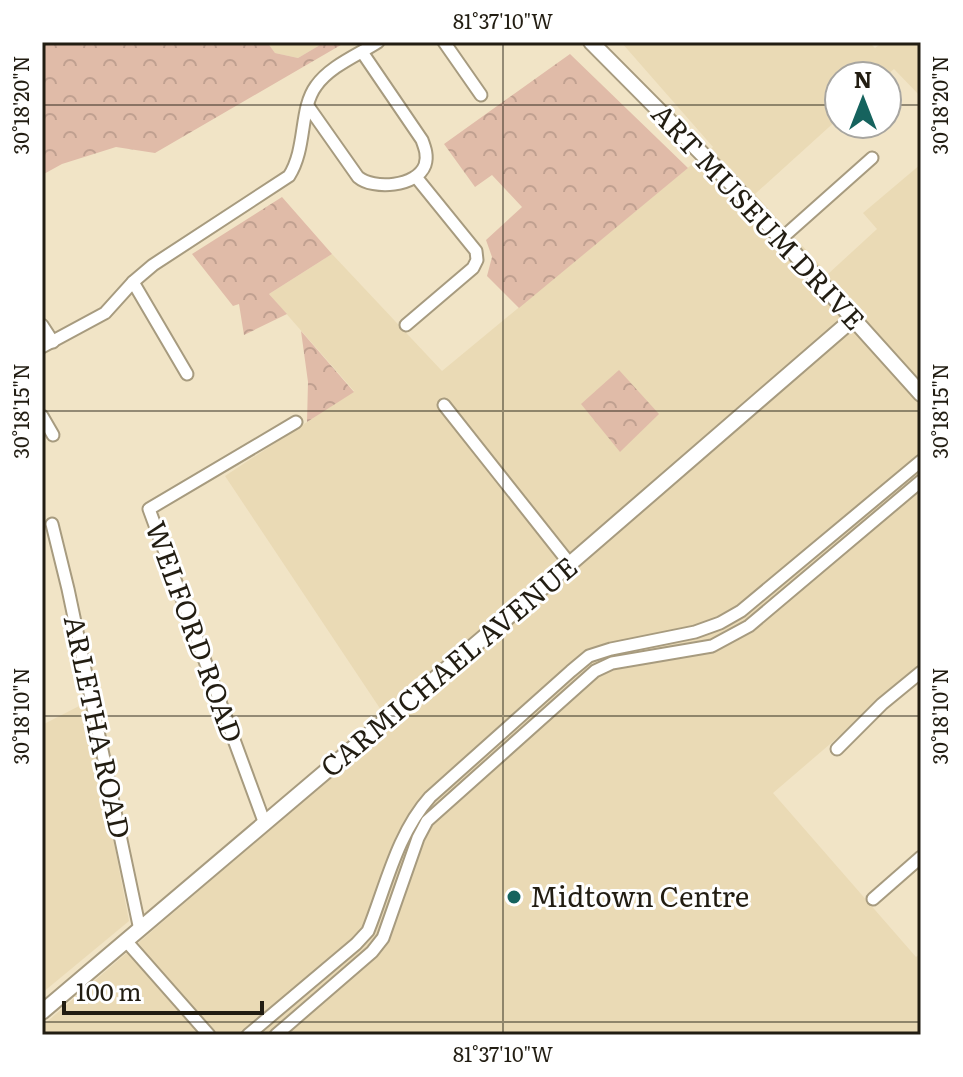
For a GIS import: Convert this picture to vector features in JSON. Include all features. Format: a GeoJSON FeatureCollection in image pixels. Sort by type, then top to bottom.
{"type":"FeatureCollection","features":[{"type":"Feature","properties":{"kind":"street"},"geometry":{"type":"LineString","coordinates":[[42,325],[47,344],[105,313],[153,265],[289,176],[297,163],[309,98],[318,83],[332,70],[378,42]]}},
{"type":"Feature","properties":{"kind":"street"},"geometry":{"type":"LineString","coordinates":[[444,42],[481,95]]}},
{"type":"Feature","properties":{"kind":"street","name":"ART MUSEUM DRIVE"},"geometry":{"type":"LineString","coordinates":[[591,42],[710,161],[921,394]]}},
{"type":"Feature","properties":{"kind":"street"},"geometry":{"type":"LineString","coordinates":[[308,106],[366,184],[390,185],[416,177],[423,170],[427,161],[422,140],[362,52]]}},
{"type":"Feature","properties":{"kind":"street"},"geometry":{"type":"LineString","coordinates":[[782,238],[872,158]]}},
{"type":"Feature","properties":{"kind":"street"},"geometry":{"type":"LineString","coordinates":[[406,325],[473,268],[477,260],[476,251],[416,177]]}},
{"type":"Feature","properties":{"kind":"street"},"geometry":{"type":"LineString","coordinates":[[133,282],[187,374]]}},
{"type":"Feature","properties":{"kind":"street","name":"CARMICHAEL AVENUE"},"geometry":{"type":"LineString","coordinates":[[42,1012],[570,564],[854,318]]}},
{"type":"Feature","properties":{"kind":"street"},"geometry":{"type":"LineString","coordinates":[[444,405],[570,564]]}},
{"type":"Feature","properties":{"kind":"street"},"geometry":{"type":"LineString","coordinates":[[42,416],[53,435]]}},
{"type":"Feature","properties":{"kind":"street","name":"WELFORD ROAD"},"geometry":{"type":"LineString","coordinates":[[265,824],[149,509],[296,422]]}},
{"type":"Feature","properties":{"kind":"street"},"geometry":{"type":"LineString","coordinates":[[248,1035],[368,931],[406,832],[430,797],[571,671],[589,656],[695,632],[741,611],[921,461]]}},
{"type":"Feature","properties":{"kind":"street"},"geometry":{"type":"LineString","coordinates":[[276,1035],[372,952],[383,938],[418,838],[427,821],[595,671],[612,663],[712,646],[749,626],[921,481]]}},
{"type":"Feature","properties":{"kind":"street","name":"ARLETHA ROAD"},"geometry":{"type":"LineString","coordinates":[[52,524],[140,930]]}},
{"type":"Feature","properties":{"kind":"street"},"geometry":{"type":"LineString","coordinates":[[837,749],[882,704],[921,672]]}},
{"type":"Feature","properties":{"kind":"street"},"geometry":{"type":"LineString","coordinates":[[873,899],[921,857]]}},
{"type":"Feature","properties":{"kind":"street"},"geometry":{"type":"LineString","coordinates":[[127,942],[209,1035]]}},
{"type":"Feature","properties":{"kind":"shaded area"},"geometry":{"type":"Polygon","coordinates":[[[267,42],[325,42],[298,58],[275,53],[267,42]]]}},
{"type":"Feature","properties":{"kind":"shaded area"},"geometry":{"type":"Polygon","coordinates":[[[621,42],[869,42],[875,48],[883,42],[921,42],[921,97],[903,78],[903,60],[823,60],[823,132],[755,194],[828,274],[877,229],[863,213],[921,164],[921,666],[773,793],[916,957],[921,953],[921,1035],[42,1035],[42,1026],[391,725],[225,476],[354,391],[269,294],[332,254],[442,371],[713,147],[621,42]]]}},
{"type":"Feature","properties":{"kind":"shaded area"},"geometry":{"type":"Polygon","coordinates":[[[87,702],[129,921],[42,993],[42,725],[87,702]]]}},
{"type":"Feature","properties":{"kind":"green space"},"geometry":{"type":"Polygon","coordinates":[[[42,42],[267,42],[275,53],[298,58],[325,42],[346,42],[155,153],[116,147],[62,164],[42,175],[42,42]]]}},
{"type":"Feature","properties":{"kind":"green space"},"geometry":{"type":"Polygon","coordinates":[[[570,54],[688,168],[519,308],[487,276],[492,257],[486,240],[522,207],[492,175],[475,187],[444,144],[570,54]]]}},
{"type":"Feature","properties":{"kind":"green space"},"geometry":{"type":"Polygon","coordinates":[[[282,197],[332,254],[269,294],[287,314],[244,335],[239,304],[233,306],[192,254],[282,197]]]}},
{"type":"Feature","properties":{"kind":"green space"},"geometry":{"type":"Polygon","coordinates":[[[301,331],[354,392],[307,422],[308,382],[301,331]]]}},
{"type":"Feature","properties":{"kind":"green space"},"geometry":{"type":"Polygon","coordinates":[[[619,370],[659,414],[620,452],[581,404],[619,370]]]}},
{"type":"Feature","properties":{"kind":"place","name":"Midtown Centre"},"geometry":{"type":"Point","coordinates":[514,897]}}]}
